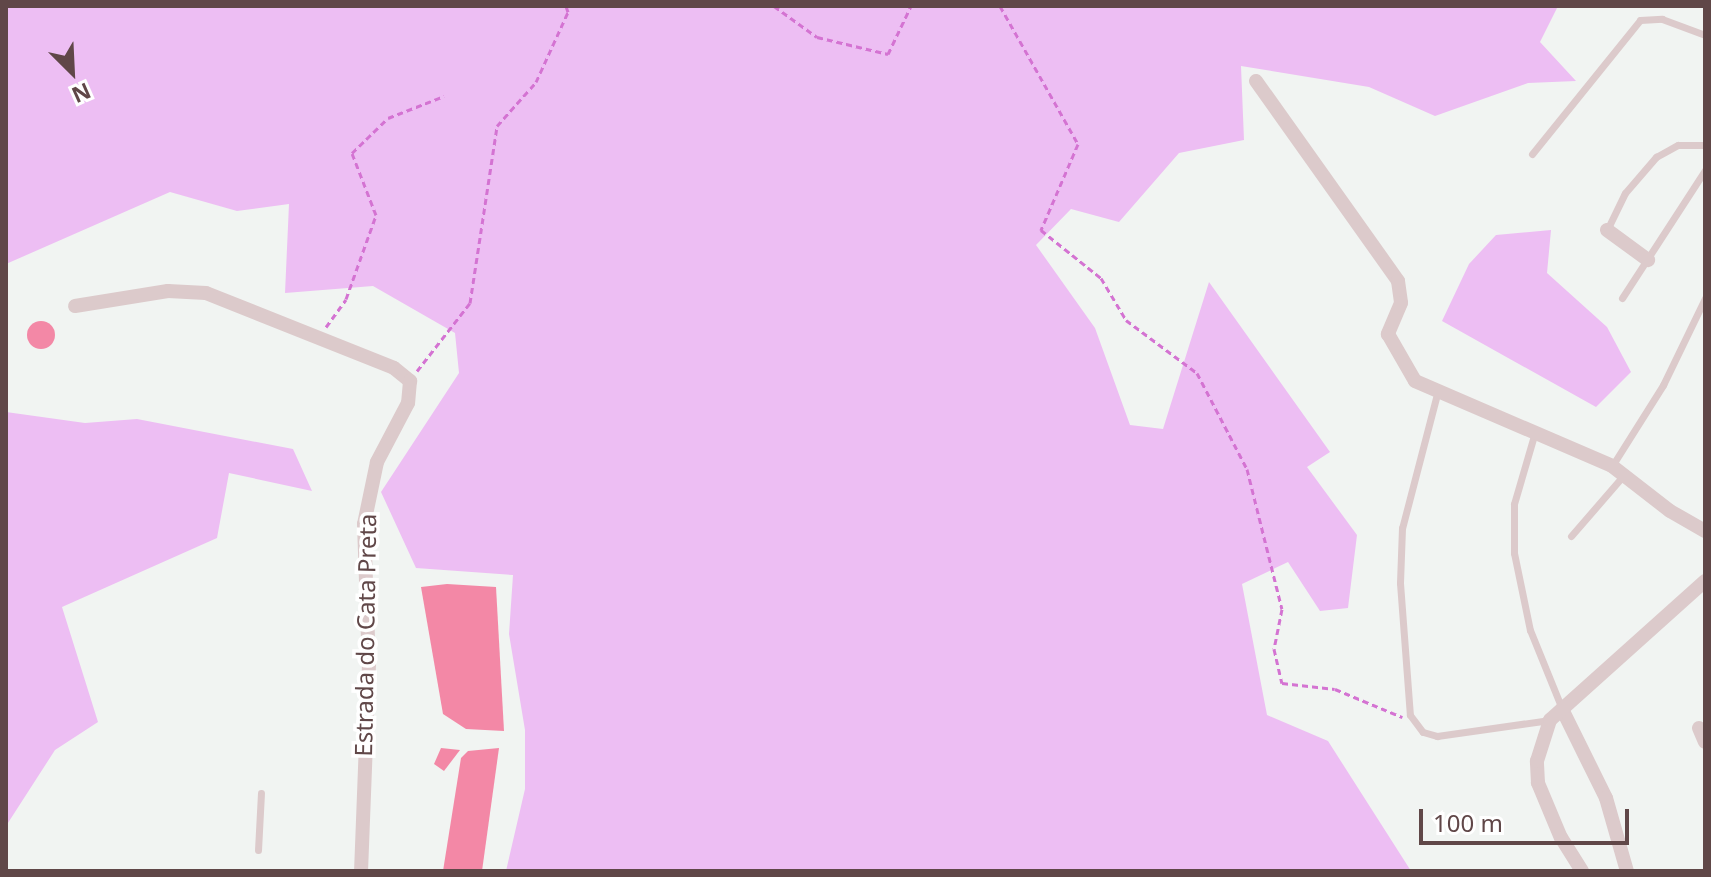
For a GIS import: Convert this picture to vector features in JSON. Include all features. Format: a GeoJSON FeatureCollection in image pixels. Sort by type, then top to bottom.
{"type":"FeatureCollection","features":[{"type":"Feature","properties":{"kind":"street"},"geometry":{"type":"LineString","coordinates":[[1256,81],[1398,281],[1401,303],[1388,334],[1404,370],[1437,394],[1480,405],[1617,471],[1705,531]]}},
{"type":"Feature","properties":{"kind":"street"},"geometry":{"type":"LineString","coordinates":[[1607,230],[1648,260]]}},
{"type":"Feature","properties":{"kind":"street"},"geometry":{"type":"LineString","coordinates":[[75,306],[168,291],[206,293],[394,368],[410,381]]}},
{"type":"Feature","properties":{"kind":"street","name":"Estrada do Cata Preta"},"geometry":{"type":"LineString","coordinates":[[361,871],[369,651],[364,524],[377,462],[408,403],[410,381]]}},
{"type":"Feature","properties":{"kind":"street"},"geometry":{"type":"LineString","coordinates":[[1582,871],[1561,838],[1538,783],[1537,761],[1550,720],[1705,581]]}},
{"type":"Feature","properties":{"kind":"street"},"geometry":{"type":"LineString","coordinates":[[1562,709],[1606,798],[1627,871]]}},
{"type":"Feature","properties":{"kind":"lane"},"geometry":{"type":"LineString","coordinates":[[1532,154],[1640,20],[1662,19],[1705,35]]}},
{"type":"Feature","properties":{"kind":"lane"},"geometry":{"type":"LineString","coordinates":[[1607,230],[1625,193],[1656,157],[1678,145],[1705,145]]}},
{"type":"Feature","properties":{"kind":"lane"},"geometry":{"type":"LineString","coordinates":[[1622,298],[1705,170]]}},
{"type":"Feature","properties":{"kind":"lane"},"geometry":{"type":"LineString","coordinates":[[1571,536],[1617,471],[1705,298]]}},
{"type":"Feature","properties":{"kind":"lane"},"geometry":{"type":"LineString","coordinates":[[1437,394],[1402,528],[1404,661],[1413,721],[1437,736],[1550,720]]}},
{"type":"Feature","properties":{"kind":"lane"},"geometry":{"type":"LineString","coordinates":[[1535,432],[1514,504],[1514,553],[1527,620],[1562,709]]}},
{"type":"Feature","properties":{"kind":"lane"},"geometry":{"type":"LineString","coordinates":[[258,850],[261,793]]}},
{"type":"Feature","properties":{"kind":"path"},"geometry":{"type":"LineString","coordinates":[[410,381],[470,303],[497,126],[536,82],[568,12],[566,6]]}},
{"type":"Feature","properties":{"kind":"path"},"geometry":{"type":"LineString","coordinates":[[774,6],[817,37],[888,54],[911,6]]}},
{"type":"Feature","properties":{"kind":"path"},"geometry":{"type":"LineString","coordinates":[[1000,6],[1078,144],[1041,230],[1101,278],[1126,320],[1197,373],[1247,469],[1282,609],[1274,649],[1282,683],[1335,689],[1413,721]]}},
{"type":"Feature","properties":{"kind":"path"},"geometry":{"type":"LineString","coordinates":[[319,336],[346,299],[376,215],[352,153],[388,118],[444,96]]}},
{"type":"Feature","properties":{"kind":"shaded area"},"geometry":{"type":"Polygon","coordinates":[[[6,6],[1558,6],[1540,42],[1576,81],[1528,83],[1435,116],[1369,87],[1241,66],[1244,140],[1179,153],[1119,222],[1071,209],[1036,245],[1095,328],[1130,425],[1163,429],[1209,282],[1330,452],[1307,467],[1357,535],[1348,608],[1320,611],[1288,562],[1242,584],[1267,715],[1328,741],[1411,871],[506,871],[525,789],[525,730],[509,634],[513,575],[416,568],[381,492],[459,373],[455,333],[373,286],[285,293],[289,204],[237,211],[170,192],[6,264],[6,6]]]}},
{"type":"Feature","properties":{"kind":"shaded area"},"geometry":{"type":"Polygon","coordinates":[[[1551,230],[1547,273],[1607,327],[1631,372],[1596,407],[1442,321],[1469,264],[1496,235],[1551,230]]]}},
{"type":"Feature","properties":{"kind":"shaded area"},"geometry":{"type":"Polygon","coordinates":[[[41,321],[51,325],[55,335],[51,345],[41,349],[31,345],[27,335],[31,325],[41,321]]]}},
{"type":"Feature","properties":{"kind":"shaded area"},"geometry":{"type":"Polygon","coordinates":[[[6,412],[85,423],[137,419],[293,449],[312,491],[229,473],[217,538],[62,607],[98,722],[55,750],[6,826],[6,412]]]}},
{"type":"Feature","properties":{"kind":"shaded area"},"geometry":{"type":"Polygon","coordinates":[[[447,584],[496,587],[504,731],[466,729],[443,714],[421,587],[447,584]]]}},
{"type":"Feature","properties":{"kind":"shaded area"},"geometry":{"type":"Polygon","coordinates":[[[441,748],[460,750],[444,771],[434,764],[441,748]]]}},
{"type":"Feature","properties":{"kind":"shaded area"},"geometry":{"type":"Polygon","coordinates":[[[499,748],[482,871],[443,871],[461,758],[468,751],[499,748]]]}}]}
